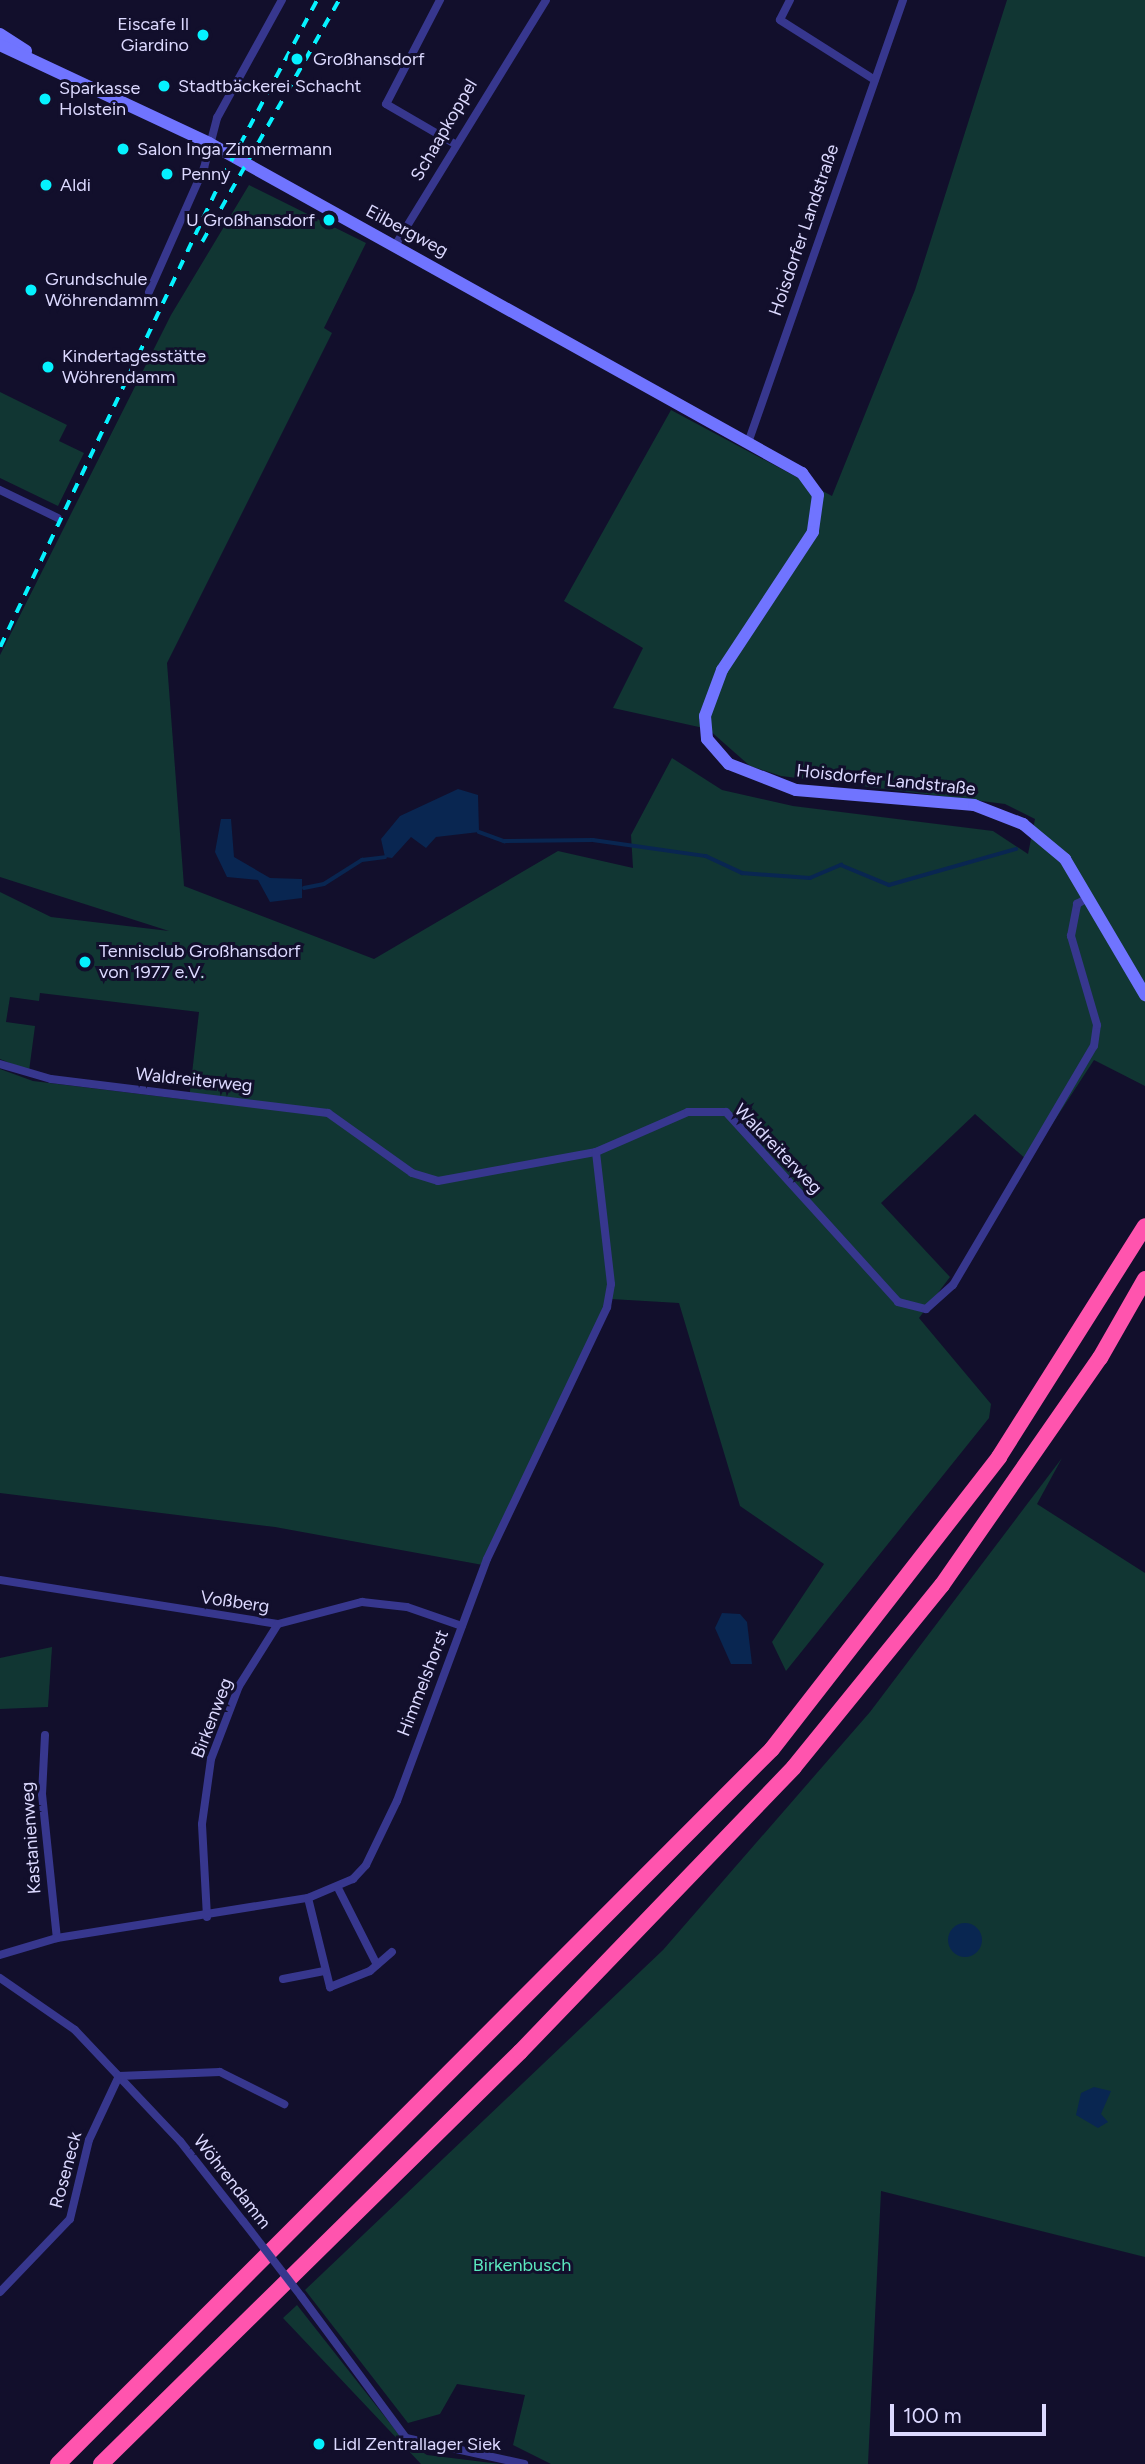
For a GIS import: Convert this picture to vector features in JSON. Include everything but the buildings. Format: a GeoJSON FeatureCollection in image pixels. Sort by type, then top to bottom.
{"type":"FeatureCollection","features":[{"type":"Feature","properties":{"kind":"highway"},"geometry":{"type":"LineString","coordinates":[[58,2464],[772,1749],[991,1468],[1145,1226]]}},
{"type":"Feature","properties":{"kind":"highway"},"geometry":{"type":"LineString","coordinates":[[101,2464],[520,2052],[794,1767],[942,1585],[1100,1358],[1145,1279]]}},
{"type":"Feature","properties":{"kind":"main road","name":"Eilbergweg"},"geometry":{"type":"LineString","coordinates":[[0,34],[43,64]]}},
{"type":"Feature","properties":{"kind":"main road","name":"Eilbergweg"},"geometry":{"type":"LineString","coordinates":[[0,45],[209,142],[749,440]]}},
{"type":"Feature","properties":{"kind":"main road","name":"Hoisdorfer Landstraße"},"geometry":{"type":"LineString","coordinates":[[749,440],[802,473],[819,506],[808,542],[716,684],[704,730],[714,750],[747,774],[796,790],[951,802],[1005,815],[1065,859],[1145,995]]}},
{"type":"Feature","properties":{"kind":"street"},"geometry":{"type":"LineString","coordinates":[[440,0],[386,104],[455,144]]}},
{"type":"Feature","properties":{"kind":"street","name":"Schaapkoppel"},"geometry":{"type":"LineString","coordinates":[[396,244],[455,144],[546,0]]}},
{"type":"Feature","properties":{"kind":"street"},"geometry":{"type":"LineString","coordinates":[[790,0],[780,20],[875,80]]}},
{"type":"Feature","properties":{"kind":"street","name":"Hoisdorfer Landstraße"},"geometry":{"type":"LineString","coordinates":[[749,440],[903,0]]}},
{"type":"Feature","properties":{"kind":"street"},"geometry":{"type":"LineString","coordinates":[[149,292],[209,142],[280,1]]}},
{"type":"Feature","properties":{"kind":"street"},"geometry":{"type":"LineString","coordinates":[[0,490],[58,518]]}},
{"type":"Feature","properties":{"kind":"street","name":"Waldreiterweg"},"geometry":{"type":"LineString","coordinates":[[0,1064],[30,1076],[328,1112],[412,1173],[438,1181],[596,1152],[688,1112],[726,1112],[898,1302],[926,1309],[953,1285],[1094,1046],[1095,1013],[1071,936],[1077,905],[1089,897]]}},
{"type":"Feature","properties":{"kind":"street","name":"Himmelshorst"},"geometry":{"type":"LineString","coordinates":[[0,1955],[57,1938],[207,1917],[308,1898],[338,1888],[353,1879],[382,1838],[503,1522],[607,1307],[611,1284],[596,1152]]}},
{"type":"Feature","properties":{"kind":"street","name":"Voßberg"},"geometry":{"type":"LineString","coordinates":[[0,1580],[278,1624],[362,1602],[407,1607],[462,1626]]}},
{"type":"Feature","properties":{"kind":"street","name":"Birkenweg"},"geometry":{"type":"LineString","coordinates":[[207,1917],[202,1824],[211,1759],[239,1686],[278,1624]]}},
{"type":"Feature","properties":{"kind":"street","name":"Kastanienweg"},"geometry":{"type":"LineString","coordinates":[[45,1735],[42,1787],[57,1938]]}},
{"type":"Feature","properties":{"kind":"street"},"geometry":{"type":"LineString","coordinates":[[338,1888],[377,1965]]}},
{"type":"Feature","properties":{"kind":"street"},"geometry":{"type":"LineString","coordinates":[[308,1898],[324,1971],[333,1988],[377,1965],[392,1952]]}},
{"type":"Feature","properties":{"kind":"street"},"geometry":{"type":"LineString","coordinates":[[283,1979],[324,1971]]}},
{"type":"Feature","properties":{"kind":"street","name":"Wöhrendamm"},"geometry":{"type":"LineString","coordinates":[[0,1978],[75,2030],[119,2076],[243,2221],[406,2438],[524,2464]]}},
{"type":"Feature","properties":{"kind":"street"},"geometry":{"type":"LineString","coordinates":[[119,2076],[220,2072],[284,2104]]}},
{"type":"Feature","properties":{"kind":"street","name":"Roseneck"},"geometry":{"type":"LineString","coordinates":[[0,2292],[70,2219],[93,2129],[119,2076]]}},
{"type":"Feature","properties":{"kind":"green space"},"geometry":{"type":"Polygon","coordinates":[[[1007,0],[1145,0],[1145,1086],[1094,1060],[1028,1161],[975,1114],[881,1203],[950,1277],[919,1318],[991,1404],[989,1418],[786,1671],[772,1642],[824,1564],[740,1506],[679,1303],[611,1299],[483,1565],[275,1527],[0,1493],[0,1069],[33,1081],[189,1100],[199,1012],[40,993],[39,1001],[10,997],[6,1022],[35,1026],[29,1071],[0,1059],[0,892],[51,917],[169,931],[0,877],[0,655],[171,315],[249,185],[366,243],[324,328],[332,333],[167,663],[184,886],[374,959],[558,851],[633,868],[631,835],[672,758],[722,790],[793,806],[993,831],[1028,854],[1035,819],[1005,804],[781,776],[750,766],[708,729],[613,708],[643,648],[564,601],[671,410],[832,496],[915,290],[1007,0]]]}},
{"type":"Feature","properties":{"kind":"green space"},"geometry":{"type":"Polygon","coordinates":[[[0,392],[67,425],[59,441],[84,453],[58,506],[0,478],[0,392]]]}},
{"type":"Feature","properties":{"kind":"green space","name":"Birkenbusch"},"geometry":{"type":"Polygon","coordinates":[[[1062,1458],[1037,1504],[1145,1573],[1145,2257],[881,2191],[868,2464],[551,2464],[513,2445],[525,2395],[457,2384],[440,2414],[408,2423],[305,2290],[663,1950],[870,1712],[1062,1458]]]}},
{"type":"Feature","properties":{"kind":"green space"},"geometry":{"type":"Polygon","coordinates":[[[52,1647],[48,1707],[0,1709],[0,1658],[52,1647]]]}},
{"type":"Feature","properties":{"kind":"green space"},"geometry":{"type":"Polygon","coordinates":[[[297,2305],[404,2441],[427,2455],[500,2464],[421,2464],[283,2318],[297,2305]]]}},
{"type":"Feature","properties":{"kind":"water"},"geometry":{"type":"Polygon","coordinates":[[[458,789],[478,795],[479,832],[436,837],[426,848],[411,837],[392,858],[385,857],[381,839],[400,816],[458,789]]]}},
{"type":"Feature","properties":{"kind":"water"},"geometry":{"type":"Polygon","coordinates":[[[221,819],[231,819],[234,857],[270,878],[302,879],[302,898],[270,902],[258,880],[227,877],[215,852],[221,819]]]}},
{"type":"Feature","properties":{"kind":"water"},"geometry":{"type":"Polygon","coordinates":[[[722,1613],[740,1614],[747,1622],[752,1664],[731,1664],[715,1628],[722,1613]]]}},
{"type":"Feature","properties":{"kind":"water"},"geometry":{"type":"Polygon","coordinates":[[[965,1923],[977,1928],[982,1940],[977,1952],[965,1957],[953,1952],[948,1940],[953,1928],[965,1923]]]}},
{"type":"Feature","properties":{"kind":"water"},"geometry":{"type":"Polygon","coordinates":[[[1094,2087],[1111,2091],[1101,2114],[1108,2122],[1098,2128],[1076,2115],[1081,2093],[1094,2087]]]}},
{"type":"Feature","properties":{"kind":"waterway"},"geometry":{"type":"LineString","coordinates":[[479,832],[504,841],[593,840],[706,856],[742,873],[810,878],[841,865],[889,885],[1016,849]]}},
{"type":"Feature","properties":{"kind":"waterway"},"geometry":{"type":"LineString","coordinates":[[304,888],[324,884],[362,860],[385,857]]}},
{"type":"Feature","properties":{"kind":"railway"},"geometry":{"type":"LineString","coordinates":[[0,647],[222,178],[317,0]]}},
{"type":"Feature","properties":{"kind":"railway"},"geometry":{"type":"LineString","coordinates":[[202,242],[339,0]]}},
{"type":"Feature","properties":{"kind":"place","name":"Eiscafe Il Giardino"},"geometry":{"type":"Point","coordinates":[203,35]}},
{"type":"Feature","properties":{"kind":"place","name":"Großhansdorf"},"geometry":{"type":"Point","coordinates":[297,59]}},
{"type":"Feature","properties":{"kind":"place","name":"Stadtbäckerei Schacht"},"geometry":{"type":"Point","coordinates":[164,86]}},
{"type":"Feature","properties":{"kind":"place","name":"Sparkasse Holstein"},"geometry":{"type":"Point","coordinates":[45,99]}},
{"type":"Feature","properties":{"kind":"place","name":"Salon Inga Zimmermann"},"geometry":{"type":"Point","coordinates":[123,149]}},
{"type":"Feature","properties":{"kind":"place","name":"Penny"},"geometry":{"type":"Point","coordinates":[167,174]}},
{"type":"Feature","properties":{"kind":"place","name":"Aldi"},"geometry":{"type":"Point","coordinates":[46,185]}},
{"type":"Feature","properties":{"kind":"place","name":"U Großhansdorf"},"geometry":{"type":"Point","coordinates":[329,220]}},
{"type":"Feature","properties":{"kind":"place","name":"Grundschule Wöhrendamm"},"geometry":{"type":"Point","coordinates":[31,290]}},
{"type":"Feature","properties":{"kind":"place","name":"Kindertagesstätte Wöhrendamm"},"geometry":{"type":"Point","coordinates":[48,367]}},
{"type":"Feature","properties":{"kind":"place","name":"Tennisclub Großhansdorf von 1977 e.V."},"geometry":{"type":"Point","coordinates":[85,962]}},
{"type":"Feature","properties":{"kind":"place","name":"Lidl Zentrallager Siek"},"geometry":{"type":"Point","coordinates":[319,2444]}}]}
